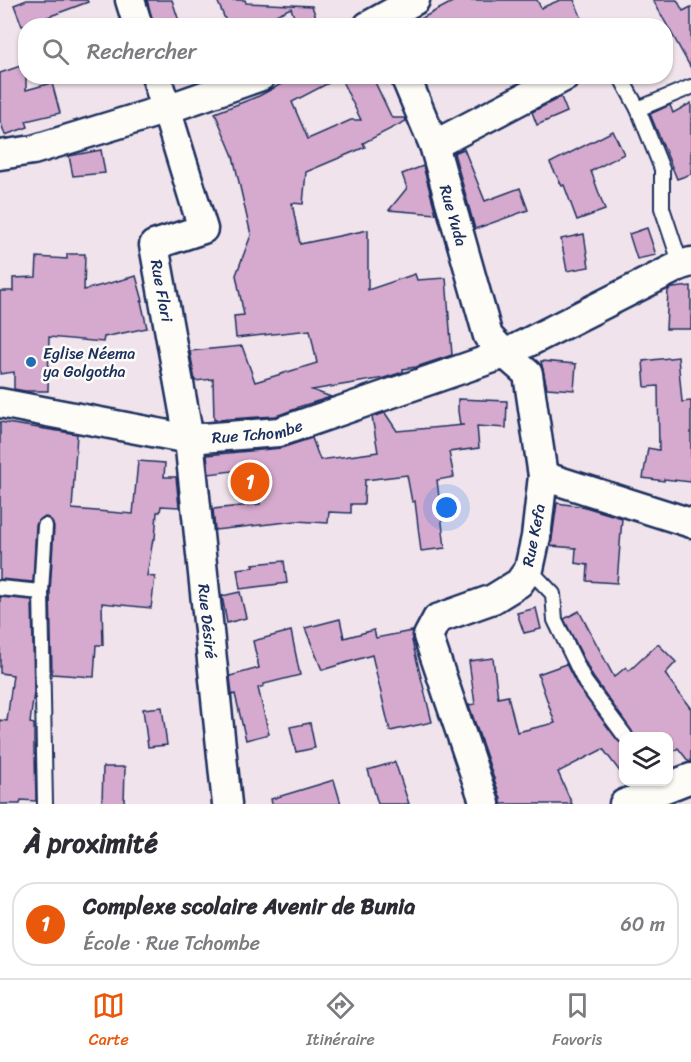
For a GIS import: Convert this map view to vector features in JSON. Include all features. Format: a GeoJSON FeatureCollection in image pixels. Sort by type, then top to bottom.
{"type":"FeatureCollection","features":[{"type":"Feature","properties":{"kind":"street"},"geometry":{"type":"LineString","coordinates":[[130,0],[136,18]]}},
{"type":"Feature","properties":{"kind":"street"},"geometry":{"type":"LineString","coordinates":[[377,18],[415,0]]}},
{"type":"Feature","properties":{"kind":"street"},"geometry":{"type":"LineString","coordinates":[[159,84],[167,109]]}},
{"type":"Feature","properties":{"kind":"street"},"geometry":{"type":"LineString","coordinates":[[0,155],[33,150],[167,109],[238,84]]}},
{"type":"Feature","properties":{"kind":"street","name":"Rue Yuda"},"geometry":{"type":"LineString","coordinates":[[408,84],[434,145],[488,336],[505,354]]}},
{"type":"Feature","properties":{"kind":"street"},"geometry":{"type":"LineString","coordinates":[[434,145],[551,84]]}},
{"type":"Feature","properties":{"kind":"street","name":"Rue Flori"},"geometry":{"type":"LineString","coordinates":[[167,109],[203,229],[154,244],[189,439]]}},
{"type":"Feature","properties":{"kind":"street","name":"Rue Tchombe"},"geometry":{"type":"LineString","coordinates":[[0,403],[189,439],[279,432],[505,354],[686,263]]}},
{"type":"Feature","properties":{"kind":"street","name":"Rue Kefa"},"geometry":{"type":"LineString","coordinates":[[485,804],[428,636],[437,619],[493,598],[519,583],[529,569],[536,537],[543,476],[528,374],[505,354]]}},
{"type":"Feature","properties":{"kind":"street","name":"Rue Désiré"},"geometry":{"type":"LineString","coordinates":[[189,439],[227,804]]}},
{"type":"Feature","properties":{"kind":"street"},"geometry":{"type":"LineString","coordinates":[[543,476],[691,523]]}},
{"type":"Feature","properties":{"kind":"street"},"geometry":{"type":"LineString","coordinates":[[673,782],[691,778]]}},
{"type":"Feature","properties":{"kind":"street"},"geometry":{"type":"LineString","coordinates":[[624,804],[658,786]]}},
{"type":"Feature","properties":{"kind":"lane"},"geometry":{"type":"LineString","coordinates":[[624,84],[638,109],[662,169],[662,208],[686,263]]}},
{"type":"Feature","properties":{"kind":"lane"},"geometry":{"type":"LineString","coordinates":[[638,109],[691,87]]}},
{"type":"Feature","properties":{"kind":"lane"},"geometry":{"type":"LineString","coordinates":[[45,526],[41,592],[46,804]]}},
{"type":"Feature","properties":{"kind":"lane"},"geometry":{"type":"LineString","coordinates":[[529,569],[553,594],[555,620],[585,682],[622,732]]}},
{"type":"Feature","properties":{"kind":"lane"},"geometry":{"type":"LineString","coordinates":[[0,588],[41,592]]}},
{"type":"Feature","properties":{"kind":"building"},"geometry":{"type":"Polygon","coordinates":[[[27,0],[87,0],[88,2],[45,18],[19,18],[14,5],[27,0]]]}},
{"type":"Feature","properties":{"kind":"building"},"geometry":{"type":"Polygon","coordinates":[[[147,0],[172,0],[178,18],[152,18],[147,0]]]}},
{"type":"Feature","properties":{"kind":"building"},"geometry":{"type":"Polygon","coordinates":[[[217,0],[312,6],[316,18],[294,18],[291,8],[269,18],[225,18],[217,0]]]}},
{"type":"Feature","properties":{"kind":"building"},"geometry":{"type":"Polygon","coordinates":[[[456,0],[537,0],[541,8],[560,0],[574,0],[582,18],[422,18],[456,0]]]}},
{"type":"Feature","properties":{"kind":"building"},"geometry":{"type":"Polygon","coordinates":[[[653,0],[677,0],[683,11],[691,7],[691,68],[673,36],[673,18],[663,18],[653,0]]]}},
{"type":"Feature","properties":{"kind":"building"},"geometry":{"type":"Polygon","coordinates":[[[18,67],[18,84],[26,84],[26,90],[52,84],[60,113],[26,121],[28,127],[5,135],[0,120],[0,73],[18,67]]]}},
{"type":"Feature","properties":{"kind":"building"},"geometry":{"type":"Polygon","coordinates":[[[281,84],[327,84],[292,102],[308,139],[351,120],[361,120],[343,84],[376,84],[392,118],[405,118],[406,121],[363,143],[365,147],[306,172],[303,204],[292,203],[300,244],[368,230],[368,290],[415,274],[417,280],[446,278],[452,355],[403,369],[403,372],[384,378],[312,390],[331,397],[276,416],[214,420],[213,379],[195,381],[190,351],[242,346],[255,382],[317,363],[310,330],[236,338],[234,316],[244,315],[236,275],[251,235],[233,156],[215,113],[259,96],[281,84]]]}},
{"type":"Feature","properties":{"kind":"building"},"geometry":{"type":"Polygon","coordinates":[[[561,97],[567,112],[537,125],[532,112],[561,97]]]}},
{"type":"Feature","properties":{"kind":"building"},"geometry":{"type":"Polygon","coordinates":[[[691,103],[691,174],[677,179],[650,114],[670,105],[673,113],[691,103]]]}},
{"type":"Feature","properties":{"kind":"building"},"geometry":{"type":"Polygon","coordinates":[[[613,131],[624,154],[591,171],[605,210],[577,220],[564,185],[562,186],[550,163],[613,131]]]}},
{"type":"Feature","properties":{"kind":"building"},"geometry":{"type":"Polygon","coordinates":[[[464,149],[485,201],[520,188],[528,210],[475,229],[454,153],[464,149]]]}},
{"type":"Feature","properties":{"kind":"building"},"geometry":{"type":"Polygon","coordinates":[[[101,150],[105,173],[73,176],[69,156],[101,150]]]}},
{"type":"Feature","properties":{"kind":"building"},"geometry":{"type":"Polygon","coordinates":[[[423,166],[436,214],[389,210],[407,188],[402,174],[423,166]]]}},
{"type":"Feature","properties":{"kind":"building"},"geometry":{"type":"Polygon","coordinates":[[[647,228],[656,255],[637,259],[629,234],[647,228]]]}},
{"type":"Feature","properties":{"kind":"building"},"geometry":{"type":"Polygon","coordinates":[[[584,234],[589,267],[567,271],[561,239],[584,234]]]}},
{"type":"Feature","properties":{"kind":"building"},"geometry":{"type":"Polygon","coordinates":[[[67,254],[85,254],[84,290],[136,276],[147,328],[104,337],[103,342],[49,337],[48,391],[14,389],[14,372],[0,374],[0,291],[13,291],[13,278],[36,277],[37,257],[67,259],[67,254]]]}},
{"type":"Feature","properties":{"kind":"building"},"geometry":{"type":"Polygon","coordinates":[[[691,286],[691,329],[666,329],[668,290],[691,286]]]}},
{"type":"Feature","properties":{"kind":"building"},"geometry":{"type":"Polygon","coordinates":[[[678,357],[682,402],[691,401],[691,482],[643,478],[648,448],[659,450],[658,386],[645,387],[643,361],[678,357]]]}},
{"type":"Feature","properties":{"kind":"building"},"geometry":{"type":"Polygon","coordinates":[[[541,361],[576,364],[574,390],[547,388],[541,361]]]}},
{"type":"Feature","properties":{"kind":"building"},"geometry":{"type":"Polygon","coordinates":[[[458,399],[507,401],[506,428],[477,426],[479,448],[449,452],[454,477],[437,480],[445,548],[421,551],[415,501],[412,502],[407,475],[365,480],[364,504],[351,504],[351,513],[329,512],[328,523],[296,521],[215,530],[213,509],[260,504],[256,468],[209,474],[207,455],[281,448],[312,438],[320,460],[378,452],[372,417],[385,413],[397,431],[464,425],[460,425],[458,399]]]}},
{"type":"Feature","properties":{"kind":"building"},"geometry":{"type":"Polygon","coordinates":[[[0,422],[77,434],[72,509],[133,514],[138,461],[165,463],[164,477],[176,477],[179,507],[161,506],[160,512],[157,512],[155,539],[153,539],[147,576],[155,577],[151,608],[102,603],[103,645],[96,645],[94,677],[52,674],[50,592],[54,527],[50,519],[42,518],[36,525],[33,582],[0,579],[0,422]]]}},
{"type":"Feature","properties":{"kind":"building"},"geometry":{"type":"Polygon","coordinates":[[[557,503],[585,507],[622,518],[617,583],[587,581],[588,565],[575,563],[576,548],[551,546],[557,503]]]}},
{"type":"Feature","properties":{"kind":"building"},"geometry":{"type":"Polygon","coordinates":[[[284,561],[287,583],[240,589],[237,569],[254,567],[253,564],[284,561]]]}},
{"type":"Feature","properties":{"kind":"building"},"geometry":{"type":"Polygon","coordinates":[[[240,592],[246,618],[227,623],[222,596],[240,592]]]}},
{"type":"Feature","properties":{"kind":"building"},"geometry":{"type":"Polygon","coordinates":[[[0,597],[32,600],[34,692],[30,723],[34,724],[36,801],[21,800],[20,804],[0,804],[0,720],[7,721],[13,675],[0,673],[0,597]]]}},
{"type":"Feature","properties":{"kind":"building"},"geometry":{"type":"Polygon","coordinates":[[[536,608],[541,629],[524,633],[517,613],[536,608]]]}},
{"type":"Feature","properties":{"kind":"building"},"geometry":{"type":"Polygon","coordinates":[[[579,611],[614,677],[626,667],[629,671],[658,644],[676,662],[665,674],[691,709],[691,762],[678,748],[673,752],[673,732],[632,732],[593,677],[564,619],[579,611]]]}},
{"type":"Feature","properties":{"kind":"building"},"geometry":{"type":"Polygon","coordinates":[[[340,619],[344,638],[374,630],[376,638],[412,631],[412,641],[432,722],[390,731],[372,655],[322,670],[305,628],[340,619]]]}},
{"type":"Feature","properties":{"kind":"building"},"geometry":{"type":"Polygon","coordinates":[[[291,631],[300,675],[264,684],[258,688],[269,734],[246,740],[235,694],[232,695],[230,676],[259,668],[253,641],[291,631]]]}},
{"type":"Feature","properties":{"kind":"building"},"geometry":{"type":"Polygon","coordinates":[[[493,658],[498,698],[508,696],[517,732],[555,723],[538,674],[566,664],[578,687],[619,742],[619,770],[603,749],[558,772],[572,804],[501,804],[469,705],[475,704],[469,661],[493,658]]]}},
{"type":"Feature","properties":{"kind":"building"},"geometry":{"type":"Polygon","coordinates":[[[162,707],[167,745],[148,747],[143,709],[162,707]]]}},
{"type":"Feature","properties":{"kind":"building"},"geometry":{"type":"Polygon","coordinates":[[[310,723],[315,748],[296,752],[290,727],[310,723]]]}},
{"type":"Feature","properties":{"kind":"building"},"geometry":{"type":"Polygon","coordinates":[[[395,762],[409,804],[378,804],[368,770],[395,762]]]}},
{"type":"Feature","properties":{"kind":"building"},"geometry":{"type":"Polygon","coordinates":[[[103,767],[125,767],[124,804],[102,804],[103,767]]]}},
{"type":"Feature","properties":{"kind":"building"},"geometry":{"type":"Polygon","coordinates":[[[334,780],[341,804],[272,804],[271,799],[334,780]]]}},
{"type":"Feature","properties":{"kind":"place","name":"Eglise Néema ya Golgotha"},"geometry":{"type":"Point","coordinates":[31,362]}},
{"type":"Feature","properties":{"kind":"place","name":"Complexe scolaire Avenir de Bunia"},"geometry":{"type":"Point","coordinates":[250,482]}}]}
